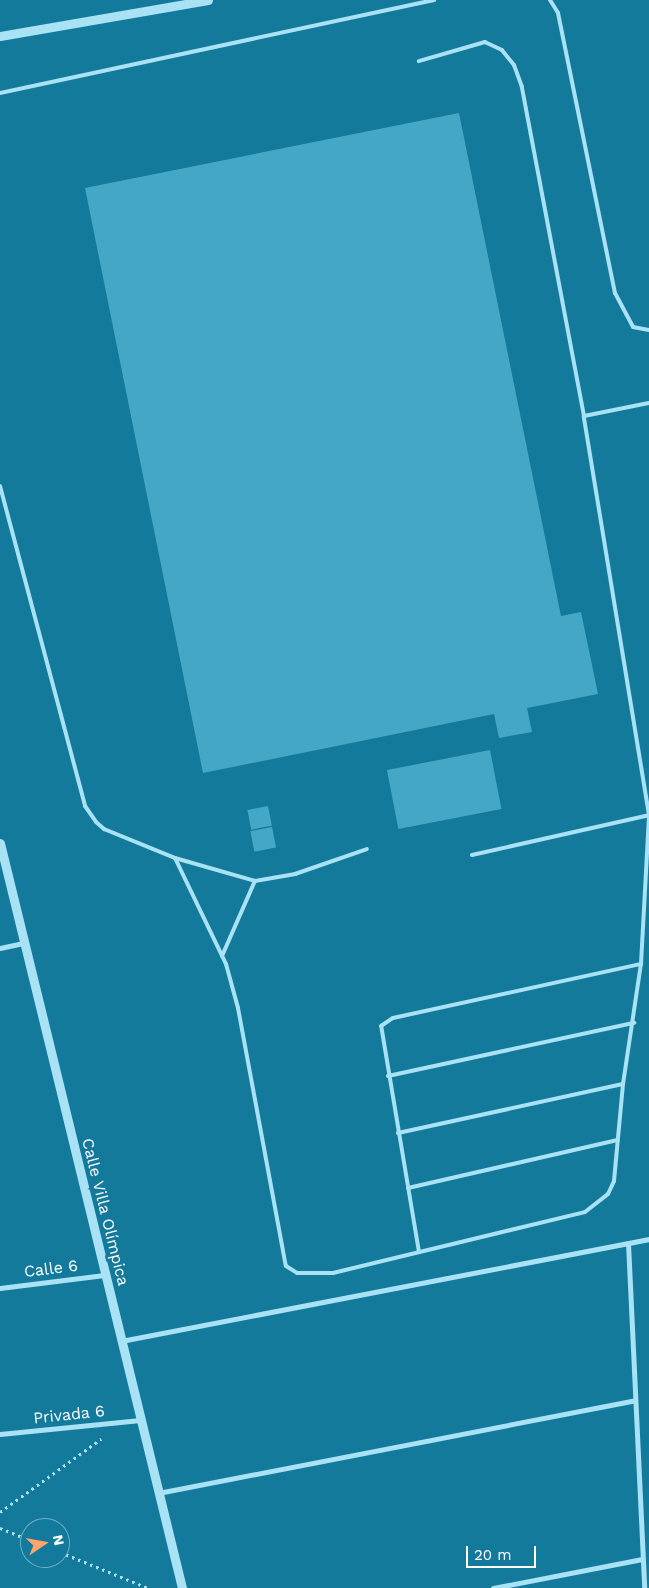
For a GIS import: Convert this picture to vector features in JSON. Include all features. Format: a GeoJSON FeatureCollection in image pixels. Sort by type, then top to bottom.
{"type":"FeatureCollection","features":[{"type":"Feature","properties":{"kind":"street"},"geometry":{"type":"LineString","coordinates":[[0,36],[208,0]]}},
{"type":"Feature","properties":{"kind":"street","name":"Calle Villa Olímpica"},"geometry":{"type":"LineString","coordinates":[[0,844],[182,1588]]}},
{"type":"Feature","properties":{"kind":"street"},"geometry":{"type":"LineString","coordinates":[[0,948],[24,943]]}},
{"type":"Feature","properties":{"kind":"street"},"geometry":{"type":"LineString","coordinates":[[121,1341],[649,1239]]}},
{"type":"Feature","properties":{"kind":"street"},"geometry":{"type":"LineString","coordinates":[[628,1243],[644,1588]]}},
{"type":"Feature","properties":{"kind":"street","name":"Calle 6"},"geometry":{"type":"LineString","coordinates":[[0,1288],[104,1275]]}},
{"type":"Feature","properties":{"kind":"street"},"geometry":{"type":"LineString","coordinates":[[158,1493],[635,1400]]}},
{"type":"Feature","properties":{"kind":"street","name":"Privada 6"},"geometry":{"type":"LineString","coordinates":[[0,1434],[140,1420]]}},
{"type":"Feature","properties":{"kind":"street"},"geometry":{"type":"LineString","coordinates":[[493,1588],[642,1559]]}},
{"type":"Feature","properties":{"kind":"lane"},"geometry":{"type":"LineString","coordinates":[[0,94],[434,0]]}},
{"type":"Feature","properties":{"kind":"lane"},"geometry":{"type":"LineString","coordinates":[[550,0],[558,13],[615,293],[633,327],[649,330]]}},
{"type":"Feature","properties":{"kind":"lane"},"geometry":{"type":"LineString","coordinates":[[175,858],[222,956],[238,1008],[286,1266],[297,1273],[333,1273],[585,1212],[608,1194],[614,1181],[623,1084],[634,1023],[641,964],[649,816],[584,416],[522,87],[514,65],[502,50],[485,42],[419,61]]}},
{"type":"Feature","properties":{"kind":"lane"},"geometry":{"type":"LineString","coordinates":[[584,416],[649,404]]}},
{"type":"Feature","properties":{"kind":"lane"},"geometry":{"type":"LineString","coordinates":[[0,486],[86,806],[104,829],[175,858],[255,881],[295,874],[367,849]]}},
{"type":"Feature","properties":{"kind":"lane"},"geometry":{"type":"LineString","coordinates":[[472,855],[649,816]]}},
{"type":"Feature","properties":{"kind":"lane"},"geometry":{"type":"LineString","coordinates":[[222,956],[255,881]]}},
{"type":"Feature","properties":{"kind":"lane"},"geometry":{"type":"LineString","coordinates":[[418,1252],[381,1031],[386,1021],[641,964]]}},
{"type":"Feature","properties":{"kind":"lane"},"geometry":{"type":"LineString","coordinates":[[388,1076],[634,1023]]}},
{"type":"Feature","properties":{"kind":"lane"},"geometry":{"type":"LineString","coordinates":[[398,1133],[623,1084]]}},
{"type":"Feature","properties":{"kind":"lane"},"geometry":{"type":"LineString","coordinates":[[408,1188],[618,1140]]}},
{"type":"Feature","properties":{"kind":"path"},"geometry":{"type":"LineString","coordinates":[[0,1512],[125,1422]]}},
{"type":"Feature","properties":{"kind":"path"},"geometry":{"type":"LineString","coordinates":[[0,1528],[20,1536]]}},
{"type":"Feature","properties":{"kind":"path"},"geometry":{"type":"LineString","coordinates":[[70,1556],[148,1588]]}},
{"type":"Feature","properties":{"kind":"building"},"geometry":{"type":"Polygon","coordinates":[[[459,113],[561,616],[581,612],[598,694],[527,708],[532,732],[499,738],[494,714],[203,773],[85,188],[459,113]]]}},
{"type":"Feature","properties":{"kind":"building"},"geometry":{"type":"Polygon","coordinates":[[[490,750],[501,809],[398,829],[387,770],[490,750]]]}},
{"type":"Feature","properties":{"kind":"building"},"geometry":{"type":"Polygon","coordinates":[[[268,806],[272,826],[251,830],[247,810],[268,806]]]}},
{"type":"Feature","properties":{"kind":"building"},"geometry":{"type":"Polygon","coordinates":[[[272,827],[276,848],[254,852],[250,831],[272,827]]]}}]}
